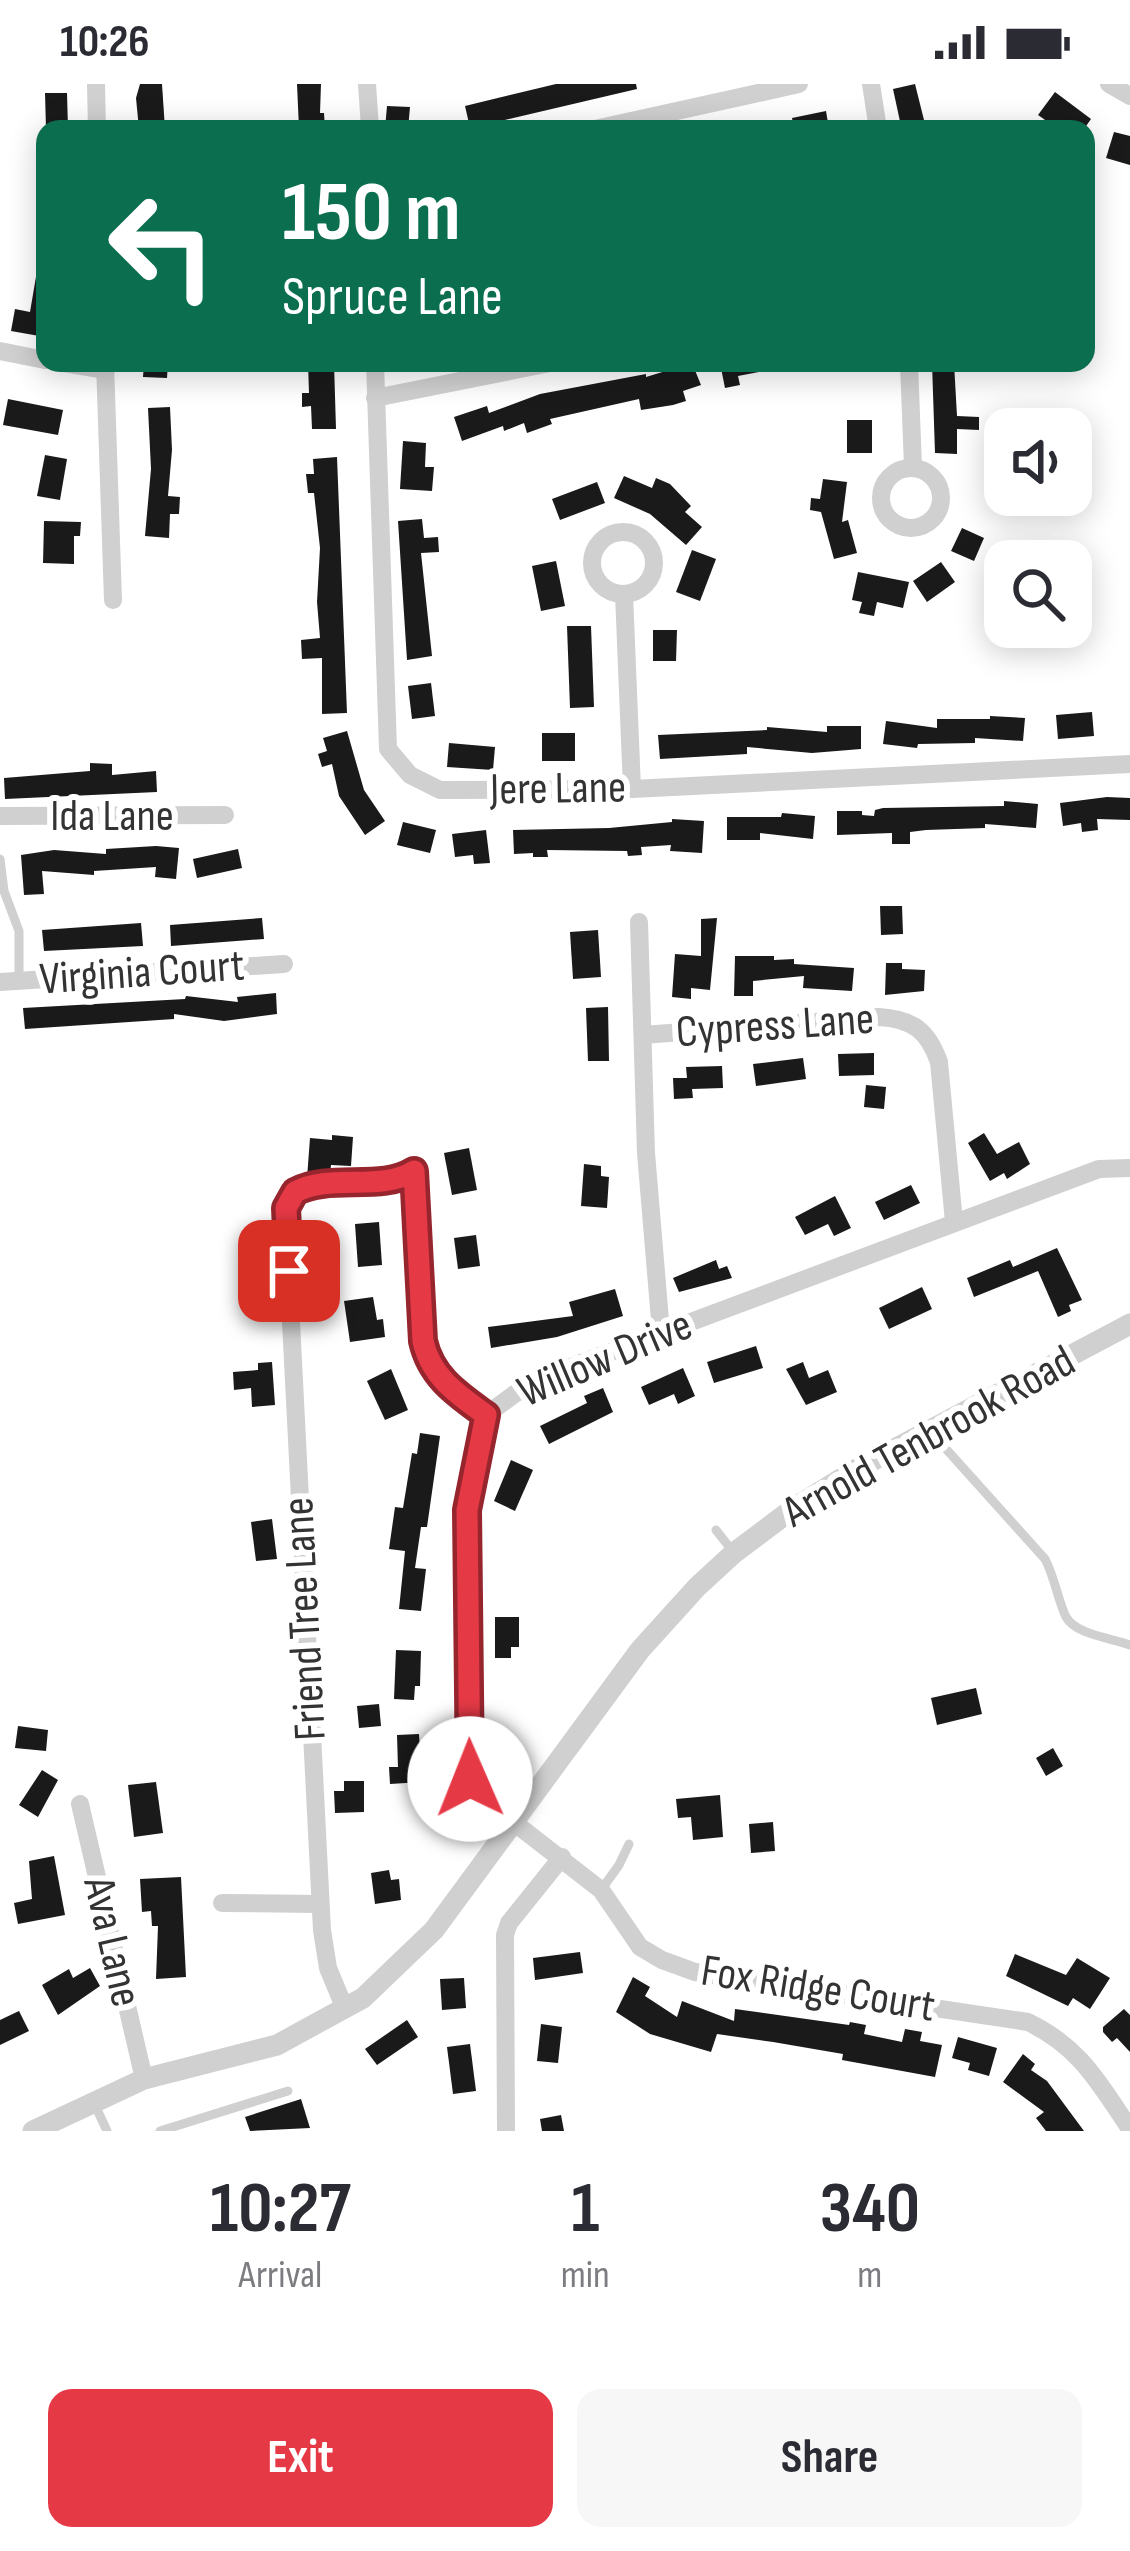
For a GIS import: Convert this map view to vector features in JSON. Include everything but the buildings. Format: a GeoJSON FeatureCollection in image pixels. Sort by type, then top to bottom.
{"type":"FeatureCollection","features":[{"type":"Feature","properties":{"kind":"street"},"geometry":{"type":"LineString","coordinates":[[95,84],[97,120]]}},
{"type":"Feature","properties":{"kind":"street"},"geometry":{"type":"LineString","coordinates":[[367,84],[369,120]]}},
{"type":"Feature","properties":{"kind":"street"},"geometry":{"type":"LineString","coordinates":[[636,120],[799,84]]}},
{"type":"Feature","properties":{"kind":"street"},"geometry":{"type":"LineString","coordinates":[[871,84],[877,120]]}},
{"type":"Feature","properties":{"kind":"street"},"geometry":{"type":"LineString","coordinates":[[1109,84],[1130,96]]}},
{"type":"Feature","properties":{"kind":"street"},"geometry":{"type":"LineString","coordinates":[[0,351],[36,358]]}},
{"type":"Feature","properties":{"kind":"street"},"geometry":{"type":"LineString","coordinates":[[105,372],[113,600]]}},
{"type":"Feature","properties":{"kind":"street","name":"Jere Lane"},"geometry":{"type":"LineString","coordinates":[[375,372],[388,749],[410,775],[440,790],[632,788],[1130,764]]}},
{"type":"Feature","properties":{"kind":"street"},"geometry":{"type":"LineString","coordinates":[[375,398],[505,372]]}},
{"type":"Feature","properties":{"kind":"street"},"geometry":{"type":"LineString","coordinates":[[909,372],[913,467]]}},
{"type":"Feature","properties":{"kind":"street"},"geometry":{"type":"LineString","coordinates":[[623,594],[632,788]]}},
{"type":"Feature","properties":{"kind":"street","name":"Ida Lane"},"geometry":{"type":"LineString","coordinates":[[0,816],[224,815]]}},
{"type":"Feature","properties":{"kind":"street"},"geometry":{"type":"LineString","coordinates":[[639,922],[646,1153],[661,1333]]}},
{"type":"Feature","properties":{"kind":"street","name":"Virginia Court"},"geometry":{"type":"LineString","coordinates":[[9,981],[284,964]]}},
{"type":"Feature","properties":{"kind":"street","name":"Cypress Lane"},"geometry":{"type":"LineString","coordinates":[[643,1035],[879,1017],[914,1023],[931,1040],[939,1062],[954,1222]]}},
{"type":"Feature","properties":{"kind":"street","name":"Willow Drive"},"geometry":{"type":"LineString","coordinates":[[514,1822],[476,1791],[469,1756],[467,1510],[486,1415],[529,1386],[661,1333],[1099,1169],[1130,1168]]}},
{"type":"Feature","properties":{"kind":"street"},"geometry":{"type":"LineString","coordinates":[[414,1171],[428,1363],[439,1378],[486,1415]]}},
{"type":"Feature","properties":{"kind":"street","name":"Friend Tree Lane"},"geometry":{"type":"LineString","coordinates":[[286,1225],[320,1904],[328,1969],[345,2009]]}},
{"type":"Feature","properties":{"kind":"street","name":"Arnold Tenbrook Road"},"geometry":{"type":"LineString","coordinates":[[32,2131],[144,2079],[277,2044],[345,2009],[413,1954],[640,1650],[734,1553],[814,1494],[1130,1324]]}},
{"type":"Feature","properties":{"kind":"street","name":"Ava Lane"},"geometry":{"type":"LineString","coordinates":[[80,1804],[144,2079]]}},
{"type":"Feature","properties":{"kind":"street","name":"Fox Ridge Court"},"geometry":{"type":"LineString","coordinates":[[514,1822],[601,1890],[640,1947],[695,1972],[1028,2022],[1051,2032],[1080,2055],[1130,2129]]}},
{"type":"Feature","properties":{"kind":"street"},"geometry":{"type":"LineString","coordinates":[[506,2131],[505,1935],[509,1923],[562,1857]]}},
{"type":"Feature","properties":{"kind":"street"},"geometry":{"type":"LineString","coordinates":[[222,1903],[320,1904]]}},
{"type":"Feature","properties":{"kind":"lane"},"geometry":{"type":"LineString","coordinates":[[0,859],[4,891],[16,916],[9,981]]}},
{"type":"Feature","properties":{"kind":"lane"},"geometry":{"type":"LineString","coordinates":[[286,1225],[289,1199],[302,1188],[402,1178],[414,1171]]}},
{"type":"Feature","properties":{"kind":"lane"},"geometry":{"type":"LineString","coordinates":[[929,1430],[1045,1559],[1067,1618],[1081,1629],[1130,1645]]}},
{"type":"Feature","properties":{"kind":"lane"},"geometry":{"type":"LineString","coordinates":[[716,1530],[734,1553]]}},
{"type":"Feature","properties":{"kind":"lane"},"geometry":{"type":"LineString","coordinates":[[601,1890],[628,1844]]}},
{"type":"Feature","properties":{"kind":"lane"},"geometry":{"type":"LineString","coordinates":[[160,2131],[288,2091]]}},
{"type":"Feature","properties":{"kind":"lane"},"geometry":{"type":"LineString","coordinates":[[92,2100],[107,2131]]}},
{"type":"Feature","properties":{"kind":"route"},"geometry":{"type":"LineString","coordinates":[[289,1271],[286,1208],[295,1192],[322,1184],[402,1178],[414,1171],[428,1363],[439,1378],[486,1415],[467,1510],[470,1779]]}}]}
